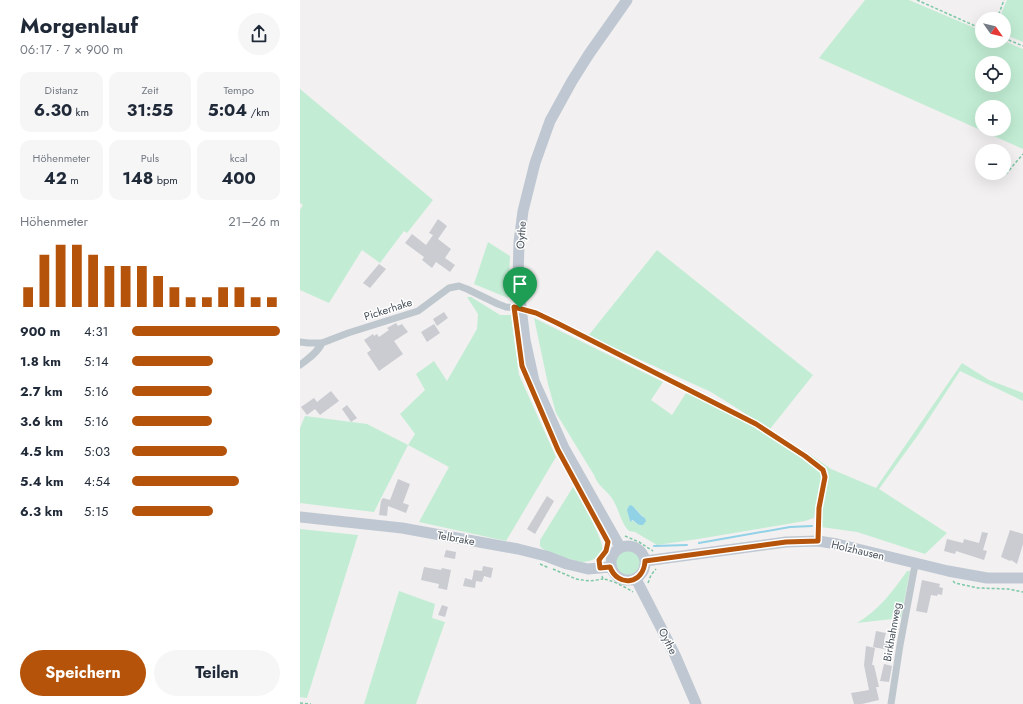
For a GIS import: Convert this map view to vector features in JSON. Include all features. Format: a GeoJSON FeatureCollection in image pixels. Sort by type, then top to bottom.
{"type":"FeatureCollection","features":[{"type":"Feature","properties":{"kind":"main road","name":"Oythe"},"geometry":{"type":"LineString","coordinates":[[620,548],[564,448],[534,381],[525,340],[520,308],[518,279],[519,242],[523,211],[535,163],[550,121],[572,80],[627,0]]}},
{"type":"Feature","properties":{"kind":"main road","name":"Telbrake"},"geometry":{"type":"LineString","coordinates":[[300,517],[402,528],[518,549],[546,556],[567,564],[604,571]]}},
{"type":"Feature","properties":{"kind":"main road","name":"Holzhausen"},"geometry":{"type":"LineString","coordinates":[[645,561],[786,542],[818,541],[837,544],[916,564],[986,578],[1023,578]]}},
{"type":"Feature","properties":{"kind":"main road"},"geometry":{"type":"LineString","coordinates":[[625,546],[631,546],[641,551],[645,561],[645,567],[640,576],[631,581],[620,579],[612,572],[604,571],[615,551],[625,546]]}},
{"type":"Feature","properties":{"kind":"main road","name":"Oythe"},"geometry":{"type":"LineString","coordinates":[[636,579],[675,655],[696,704]]}},
{"type":"Feature","properties":{"kind":"street","name":"Pickerhake"},"geometry":{"type":"LineString","coordinates":[[300,342],[322,343],[348,333],[418,311],[449,288],[459,286],[506,307],[520,308]]}},
{"type":"Feature","properties":{"kind":"street"},"geometry":{"type":"LineString","coordinates":[[300,365],[321,347],[322,343]]}},
{"type":"Feature","properties":{"kind":"street","name":"Birkhahnweg"},"geometry":{"type":"LineString","coordinates":[[891,704],[900,645],[916,564]]}},
{"type":"Feature","properties":{"kind":"path"},"geometry":{"type":"LineString","coordinates":[[917,0],[975,25]]}},
{"type":"Feature","properties":{"kind":"path"},"geometry":{"type":"LineString","coordinates":[[1000,12],[1004,0]]}},
{"type":"Feature","properties":{"kind":"path"},"geometry":{"type":"LineString","coordinates":[[1011,41],[1023,46]]}},
{"type":"Feature","properties":{"kind":"path"},"geometry":{"type":"LineString","coordinates":[[1011,168],[1023,154]]}},
{"type":"Feature","properties":{"kind":"path"},"geometry":{"type":"LineString","coordinates":[[520,308],[536,313],[557,323],[756,424],[805,456],[823,470],[825,477],[819,508],[818,541]]}},
{"type":"Feature","properties":{"kind":"path"},"geometry":{"type":"LineString","coordinates":[[608,542],[606,551],[599,560],[604,571],[608,579],[633,593]]}},
{"type":"Feature","properties":{"kind":"path"},"geometry":{"type":"LineString","coordinates":[[538,564],[576,579],[590,581],[604,571]]}},
{"type":"Feature","properties":{"kind":"path"},"geometry":{"type":"LineString","coordinates":[[300,703],[311,704]]}},
{"type":"Feature","properties":{"kind":"green space"},"geometry":{"type":"Polygon","coordinates":[[[865,0],[909,0],[975,28],[975,48],[1011,48],[1011,44],[1023,49],[1023,149],[994,136],[1011,136],[1011,100],[975,100],[975,128],[819,58],[865,0]]]}},
{"type":"Feature","properties":{"kind":"green space"},"geometry":{"type":"Polygon","coordinates":[[[1007,0],[1023,0],[1023,42],[1011,37],[1011,12],[1002,12],[1007,0]]]}},
{"type":"Feature","properties":{"kind":"green space"},"geometry":{"type":"Polygon","coordinates":[[[300,89],[433,200],[407,233],[404,231],[380,263],[362,250],[329,303],[300,290],[300,210],[303,205],[300,203],[300,89]]]}},
{"type":"Feature","properties":{"kind":"green space"},"geometry":{"type":"Polygon","coordinates":[[[488,242],[510,256],[508,298],[474,284],[488,242]]]}},
{"type":"Feature","properties":{"kind":"green space"},"geometry":{"type":"Polygon","coordinates":[[[657,250],[813,375],[770,429],[711,392],[588,336],[657,250]]]}},
{"type":"Feature","properties":{"kind":"green space"},"geometry":{"type":"Polygon","coordinates":[[[467,297],[471,297],[500,315],[511,315],[519,375],[556,457],[506,541],[419,522],[449,467],[408,445],[415,434],[400,414],[425,390],[416,374],[434,361],[447,381],[477,329],[478,314],[467,297]]]}},
{"type":"Feature","properties":{"kind":"green space"},"geometry":{"type":"Polygon","coordinates":[[[534,318],[663,382],[651,400],[672,415],[686,393],[749,422],[812,464],[821,471],[822,478],[814,518],[805,521],[657,545],[635,532],[629,531],[624,524],[613,500],[598,483],[556,413],[548,384],[534,318]],[[635,508],[629,515],[630,521],[634,521],[636,524],[645,518],[635,508]]]}},
{"type":"Feature","properties":{"kind":"green space"},"geometry":{"type":"Polygon","coordinates":[[[962,363],[989,380],[1023,393],[1023,401],[960,371],[918,435],[879,489],[947,533],[925,554],[857,532],[821,527],[821,508],[827,477],[823,467],[806,455],[808,453],[831,469],[876,488],[962,363]]]}},
{"type":"Feature","properties":{"kind":"green space"},"geometry":{"type":"Polygon","coordinates":[[[305,416],[367,424],[408,445],[374,512],[300,503],[300,428],[305,416]]]}},
{"type":"Feature","properties":{"kind":"green space"},"geometry":{"type":"Polygon","coordinates":[[[573,487],[591,519],[602,545],[602,550],[599,555],[594,559],[582,562],[559,556],[546,551],[540,546],[540,540],[573,487]]]}},
{"type":"Feature","properties":{"kind":"green space"},"geometry":{"type":"Polygon","coordinates":[[[300,529],[358,535],[307,698],[300,697],[300,529]]]}},
{"type":"Feature","properties":{"kind":"green space"},"geometry":{"type":"Polygon","coordinates":[[[628,551],[637,554],[640,563],[637,572],[628,575],[619,572],[616,563],[619,554],[628,551]]]}},
{"type":"Feature","properties":{"kind":"green space"},"geometry":{"type":"Polygon","coordinates":[[[907,571],[910,571],[901,618],[857,623],[879,606],[891,593],[907,571]]]}},
{"type":"Feature","properties":{"kind":"green space"},"geometry":{"type":"Polygon","coordinates":[[[399,591],[435,604],[432,618],[445,622],[416,704],[364,704],[399,591]]]}},
{"type":"Feature","properties":{"kind":"water"},"geometry":{"type":"Polygon","coordinates":[[[631,505],[645,518],[646,521],[643,525],[640,525],[632,520],[631,522],[630,521],[627,510],[631,505]]]}},
{"type":"Feature","properties":{"kind":"building"},"geometry":{"type":"Polygon","coordinates":[[[438,219],[447,226],[438,239],[451,249],[445,258],[455,265],[450,272],[436,262],[432,268],[422,260],[424,257],[405,243],[412,234],[426,245],[433,235],[429,233],[438,219]]]}},
{"type":"Feature","properties":{"kind":"building"},"geometry":{"type":"Polygon","coordinates":[[[379,264],[386,269],[370,288],[363,283],[379,264]]]}},
{"type":"Feature","properties":{"kind":"building"},"geometry":{"type":"Polygon","coordinates":[[[444,312],[448,318],[437,326],[433,319],[444,312]]]}},
{"type":"Feature","properties":{"kind":"building"},"geometry":{"type":"Polygon","coordinates":[[[396,323],[398,326],[402,324],[408,332],[394,341],[403,354],[379,371],[367,353],[371,350],[364,340],[373,334],[374,336],[377,334],[379,337],[389,330],[387,328],[396,323]]]}},
{"type":"Feature","properties":{"kind":"building"},"geometry":{"type":"Polygon","coordinates":[[[434,324],[440,333],[427,342],[421,332],[434,324]]]}},
{"type":"Feature","properties":{"kind":"building"},"geometry":{"type":"Polygon","coordinates":[[[331,391],[339,401],[320,415],[315,409],[307,415],[301,407],[314,398],[317,402],[331,391]]]}},
{"type":"Feature","properties":{"kind":"building"},"geometry":{"type":"Polygon","coordinates":[[[347,405],[357,418],[351,422],[342,409],[347,405]]]}},
{"type":"Feature","properties":{"kind":"building"},"geometry":{"type":"Polygon","coordinates":[[[398,479],[410,484],[403,503],[409,505],[406,513],[388,506],[387,516],[379,515],[381,501],[383,498],[390,500],[398,479]]]}},
{"type":"Feature","properties":{"kind":"building"},"geometry":{"type":"Polygon","coordinates":[[[547,496],[554,501],[535,534],[527,529],[547,496]]]}},
{"type":"Feature","properties":{"kind":"building"},"geometry":{"type":"Polygon","coordinates":[[[1010,530],[1023,534],[1023,544],[1017,564],[1011,560],[1010,561],[1001,557],[1010,530]]]}},
{"type":"Feature","properties":{"kind":"building"},"geometry":{"type":"Polygon","coordinates":[[[982,532],[988,533],[983,550],[987,551],[984,560],[956,551],[955,554],[944,551],[947,539],[963,543],[964,539],[979,543],[982,532]]]}},
{"type":"Feature","properties":{"kind":"building"},"geometry":{"type":"Polygon","coordinates":[[[446,550],[456,552],[455,559],[444,557],[446,550]]]}},
{"type":"Feature","properties":{"kind":"building"},"geometry":{"type":"Polygon","coordinates":[[[483,566],[493,568],[491,578],[484,576],[482,582],[476,581],[475,588],[463,586],[465,578],[472,580],[474,570],[482,571],[483,566]]]}},
{"type":"Feature","properties":{"kind":"building"},"geometry":{"type":"Polygon","coordinates":[[[424,567],[451,570],[447,590],[438,588],[439,584],[421,580],[424,567]]]}},
{"type":"Feature","properties":{"kind":"building"},"geometry":{"type":"Polygon","coordinates":[[[922,580],[940,584],[939,587],[943,588],[942,595],[931,595],[927,613],[916,611],[922,580]]]}},
{"type":"Feature","properties":{"kind":"building"},"geometry":{"type":"Polygon","coordinates":[[[442,605],[448,607],[445,617],[438,615],[442,605]]]}},
{"type":"Feature","properties":{"kind":"building"},"geometry":{"type":"Polygon","coordinates":[[[876,631],[886,633],[884,640],[890,641],[889,650],[873,647],[876,631]]]}},
{"type":"Feature","properties":{"kind":"building"},"geometry":{"type":"Polygon","coordinates":[[[866,646],[875,648],[872,665],[874,665],[879,687],[876,687],[879,700],[862,704],[854,704],[851,693],[869,690],[864,665],[866,646]]]}},
{"type":"Feature","properties":{"kind":"building"},"geometry":{"type":"Polygon","coordinates":[[[884,664],[892,666],[889,682],[880,681],[884,664]]]}},
{"type":"Feature","properties":{"kind":"waterway"},"geometry":{"type":"LineString","coordinates":[[699,543],[790,527],[812,526]]}},
{"type":"Feature","properties":{"kind":"waterway"},"geometry":{"type":"LineString","coordinates":[[654,546],[687,545]]}},
{"type":"Feature","properties":{"kind":"route"},"geometry":{"type":"LineString","coordinates":[[514,307],[520,308],[536,313],[557,323],[756,424],[805,456],[823,470],[825,477],[819,508],[818,541],[786,542],[645,561],[645,567],[640,576],[631,581],[620,579],[612,572],[610,567],[600,568],[599,560],[606,551],[608,542],[558,450],[522,366],[514,307]]}}]}
